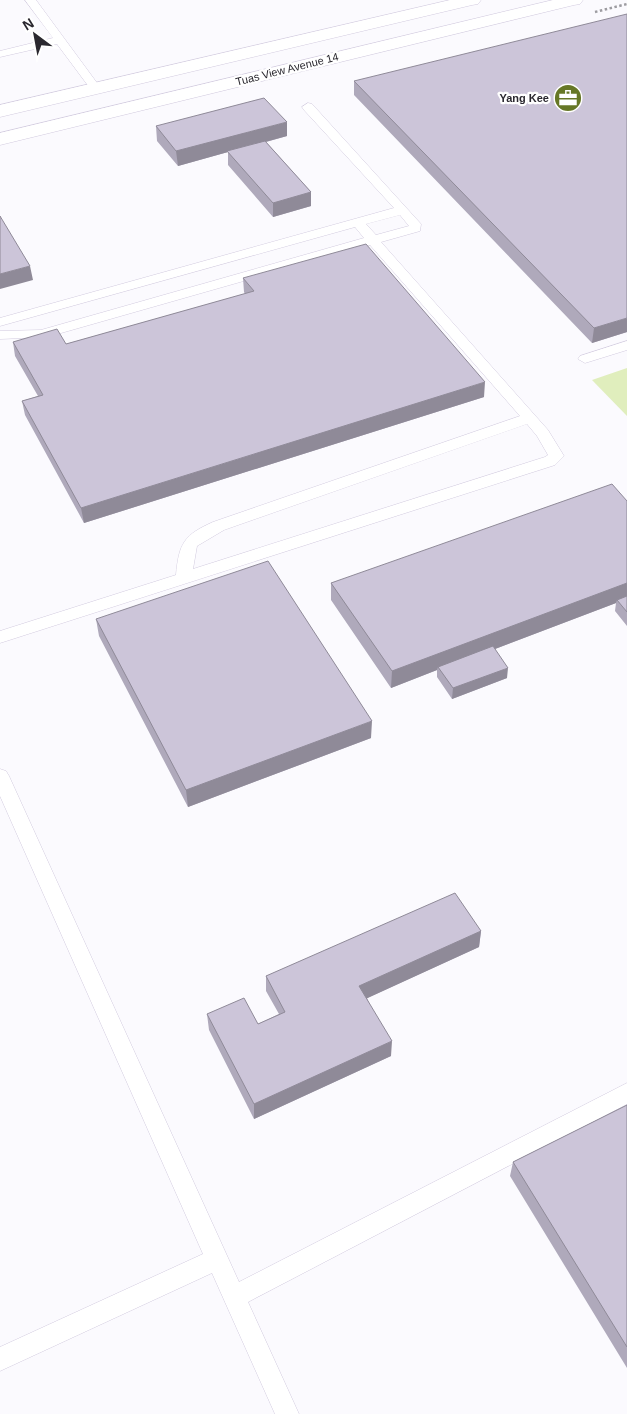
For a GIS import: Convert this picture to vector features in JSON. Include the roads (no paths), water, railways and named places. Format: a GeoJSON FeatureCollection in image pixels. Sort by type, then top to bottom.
{"type":"FeatureCollection","features":[{"type":"Feature","properties":{"kind":"street","name":"Tuas View Avenue 14"},"geometry":{"type":"LineString","coordinates":[[0,112],[472,0]]}},
{"type":"Feature","properties":{"kind":"street","name":"Tuas View Avenue 14"},"geometry":{"type":"LineString","coordinates":[[0,139],[574,0]]}},
{"type":"Feature","properties":{"kind":"lane"},"geometry":{"type":"LineString","coordinates":[[30,0],[96,88]]}},
{"type":"Feature","properties":{"kind":"lane"},"geometry":{"type":"LineString","coordinates":[[0,54],[60,40]]}},
{"type":"Feature","properties":{"kind":"lane"},"geometry":{"type":"LineString","coordinates":[[0,335],[42,334],[415,228],[415,224],[403,210],[308,107]]}},
{"type":"Feature","properties":{"kind":"lane"},"geometry":{"type":"LineString","coordinates":[[0,322],[403,210]]}},
{"type":"Feature","properties":{"kind":"lane"},"geometry":{"type":"LineString","coordinates":[[0,637],[550,461],[556,456],[554,448],[529,418],[357,222]]}},
{"type":"Feature","properties":{"kind":"lane"},"geometry":{"type":"LineString","coordinates":[[585,359],[627,345]]}},
{"type":"Feature","properties":{"kind":"lane"},"geometry":{"type":"LineString","coordinates":[[184,578],[188,545],[197,537],[210,530],[239,518],[529,418]]}},
{"type":"Feature","properties":{"kind":"lane"},"geometry":{"type":"LineString","coordinates":[[2,787],[287,1414]]}},
{"type":"Feature","properties":{"kind":"lane"},"geometry":{"type":"LineString","coordinates":[[234,1297],[627,1093]]}},
{"type":"Feature","properties":{"kind":"lane"},"geometry":{"type":"LineString","coordinates":[[0,1359],[217,1259]]}},
{"type":"Feature","properties":{"kind":"place","name":"Yang Kee"},"geometry":{"type":"Point","coordinates":[568,98]}}]}
